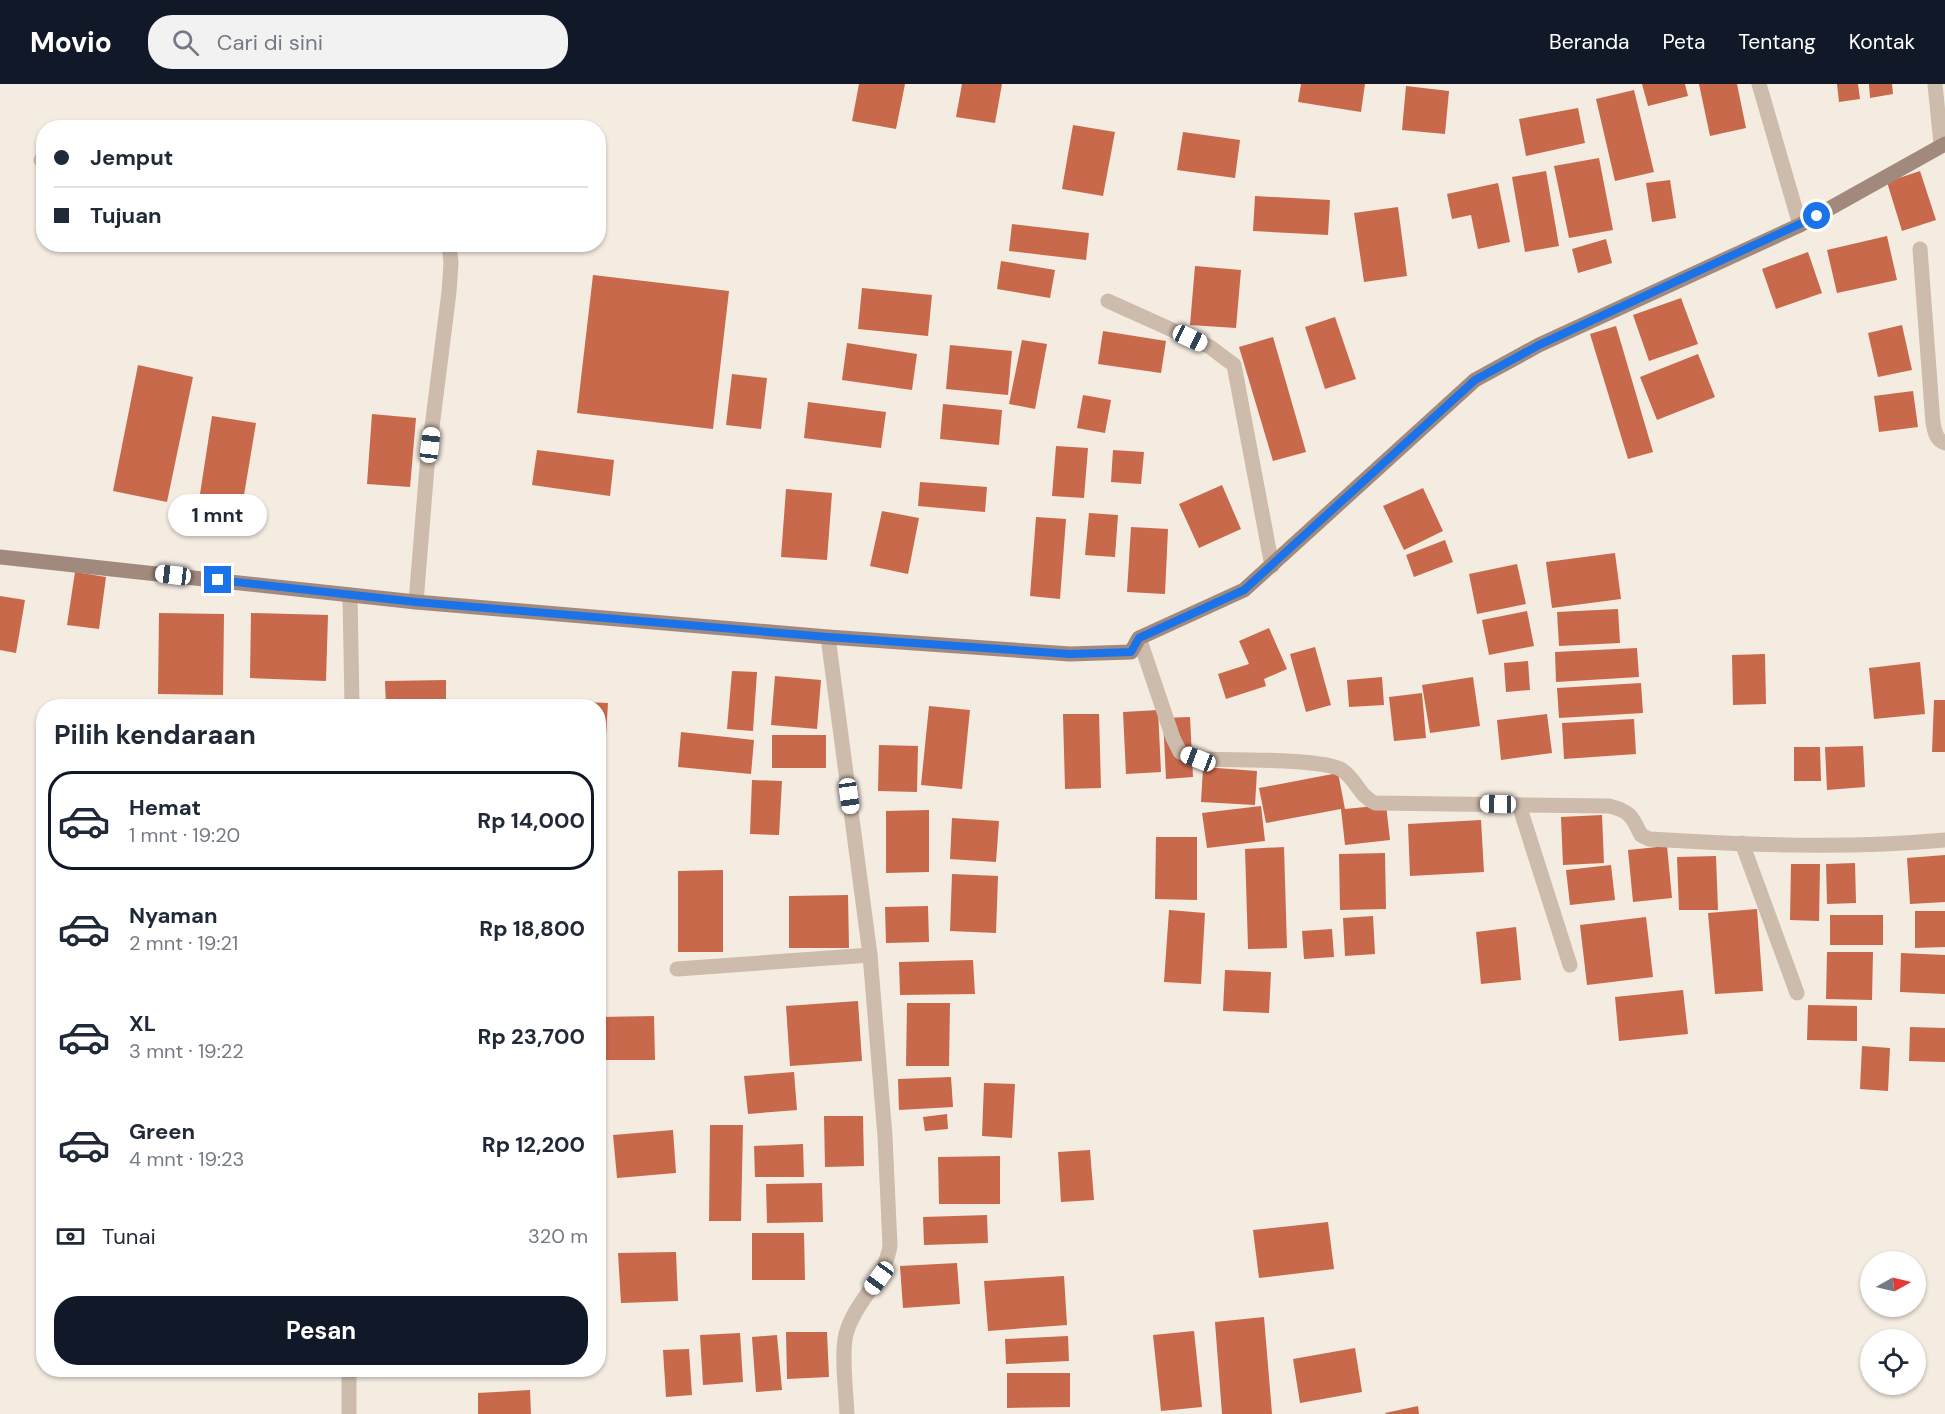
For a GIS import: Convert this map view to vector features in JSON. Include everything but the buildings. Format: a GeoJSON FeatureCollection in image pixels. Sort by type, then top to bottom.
{"type":"FeatureCollection","features":[{"type":"Feature","properties":{"kind":"street"},"geometry":{"type":"LineString","coordinates":[[1759,84],[1800,225]]}},
{"type":"Feature","properties":{"kind":"street"},"geometry":{"type":"LineString","coordinates":[[0,557],[416,602],[828,637],[1070,654],[1131,652],[1139,638],[1244,590],[1475,380],[1539,345],[1800,225],[1943,144],[1935,84]]}},
{"type":"Feature","properties":{"kind":"street"},"geometry":{"type":"LineString","coordinates":[[1920,249],[1933,423],[1936,435],[1940,441],[1945,443]]}},
{"type":"Feature","properties":{"kind":"street"},"geometry":{"type":"LineString","coordinates":[[416,602],[427,467],[449,292],[450,252]]}},
{"type":"Feature","properties":{"kind":"street"},"geometry":{"type":"LineString","coordinates":[[1108,301],[1210,347],[1234,365],[1272,566]]}},
{"type":"Feature","properties":{"kind":"street"},"geometry":{"type":"LineString","coordinates":[[350,595],[352,699]]}},
{"type":"Feature","properties":{"kind":"street"},"geometry":{"type":"LineString","coordinates":[[828,637],[870,955],[885,1136],[890,1246],[879,1278],[856,1312],[846,1334],[847,1414]]}},
{"type":"Feature","properties":{"kind":"street"},"geometry":{"type":"LineString","coordinates":[[1139,638],[1173,738],[1180,752],[1198,759],[1321,763],[1341,769],[1361,792],[1375,802],[1609,806],[1623,809],[1632,817],[1641,835],[1645,837],[1712,843],[1887,845],[1945,840]]}},
{"type":"Feature","properties":{"kind":"street"},"geometry":{"type":"LineString","coordinates":[[1519,805],[1570,964]]}},
{"type":"Feature","properties":{"kind":"street"},"geometry":{"type":"LineString","coordinates":[[1742,843],[1797,993]]}},
{"type":"Feature","properties":{"kind":"street"},"geometry":{"type":"LineString","coordinates":[[677,969],[870,955]]}},
{"type":"Feature","properties":{"kind":"street"},"geometry":{"type":"LineString","coordinates":[[348,1377],[349,1414]]}},
{"type":"Feature","properties":{"kind":"route"},"geometry":{"type":"LineString","coordinates":[[218,580],[416,602],[828,637],[1070,654],[1131,652],[1139,638],[1244,590],[1475,380],[1539,345],[1817,216]]}}]}
